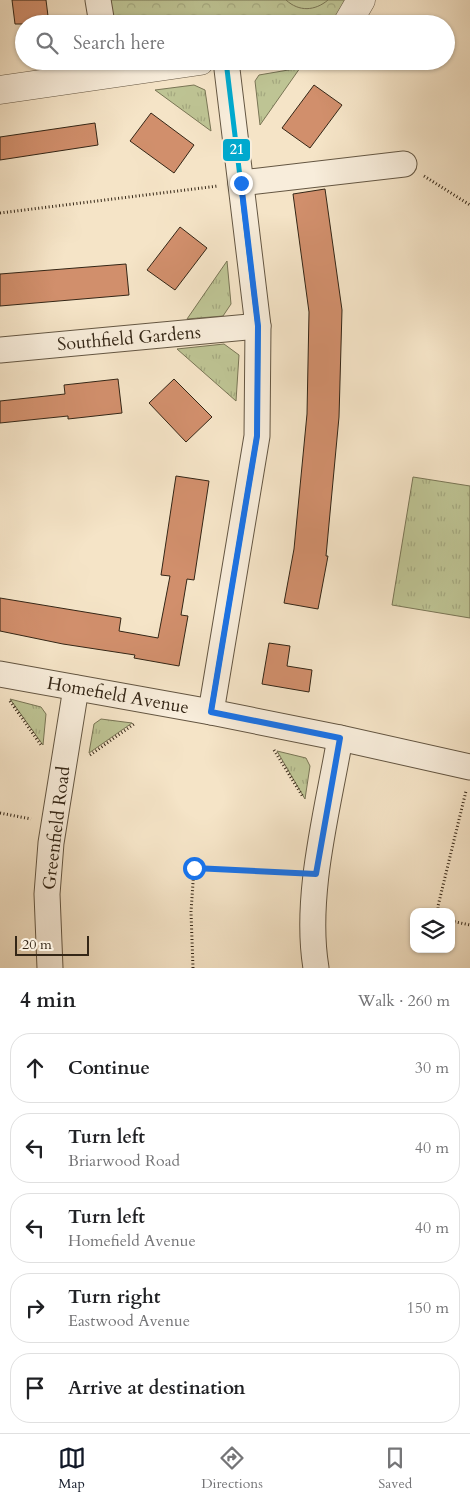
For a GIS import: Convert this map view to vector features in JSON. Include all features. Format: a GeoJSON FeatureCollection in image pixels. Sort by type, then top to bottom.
{"type":"FeatureCollection","features":[{"type":"Feature","properties":{"kind":"street"},"geometry":{"type":"LineString","coordinates":[[98,0],[100,15]]}},
{"type":"Feature","properties":{"kind":"street"},"geometry":{"type":"LineString","coordinates":[[0,90],[95,70]]}},
{"type":"Feature","properties":{"kind":"street"},"geometry":{"type":"LineString","coordinates":[[211,712],[257,436],[258,326],[227,70]]}},
{"type":"Feature","properties":{"kind":"street"},"geometry":{"type":"LineString","coordinates":[[241,183],[404,164]]}},
{"type":"Feature","properties":{"kind":"street","name":"Southfield Gardens"},"geometry":{"type":"LineString","coordinates":[[0,350],[258,326]]}},
{"type":"Feature","properties":{"kind":"street","name":"Homefield Avenue"},"geometry":{"type":"LineString","coordinates":[[4,685],[76,688],[211,712],[340,738],[469,776]]}},
{"type":"Feature","properties":{"kind":"street","name":"Greenfield Road"},"geometry":{"type":"LineString","coordinates":[[50,968],[47,894],[51,843],[76,688]]}},
{"type":"Feature","properties":{"kind":"street"},"geometry":{"type":"LineString","coordinates":[[316,968],[313,915],[316,874],[340,738]]}},
{"type":"Feature","properties":{"kind":"path"},"geometry":{"type":"LineString","coordinates":[[404,164],[470,205]]}},
{"type":"Feature","properties":{"kind":"path"},"geometry":{"type":"LineString","coordinates":[[0,213],[241,183]]}},
{"type":"Feature","properties":{"kind":"path"},"geometry":{"type":"LineString","coordinates":[[4,685],[43,749]]}},
{"type":"Feature","properties":{"kind":"path"},"geometry":{"type":"LineString","coordinates":[[87,756],[136,722]]}},
{"type":"Feature","properties":{"kind":"path"},"geometry":{"type":"LineString","coordinates":[[274,750],[306,802]]}},
{"type":"Feature","properties":{"kind":"path"},"geometry":{"type":"LineString","coordinates":[[438,908],[469,776]]}},
{"type":"Feature","properties":{"kind":"path"},"geometry":{"type":"LineString","coordinates":[[0,813],[54,824]]}},
{"type":"Feature","properties":{"kind":"path"},"geometry":{"type":"LineString","coordinates":[[193,968],[191,912],[194,868],[316,874]]}},
{"type":"Feature","properties":{"kind":"path"},"geometry":{"type":"LineString","coordinates":[[455,922],[470,925]]}},
{"type":"Feature","properties":{"kind":"green space"},"geometry":{"type":"Polygon","coordinates":[[[102,0],[351,0],[344,15],[104,15],[102,0]]]}},
{"type":"Feature","properties":{"kind":"green space"},"geometry":{"type":"Polygon","coordinates":[[[286,0],[328,0],[323,4],[307,9],[296,7],[286,0]]]}},
{"type":"Feature","properties":{"kind":"green space"},"geometry":{"type":"Polygon","coordinates":[[[299,70],[260,125],[255,81],[259,75],[299,70]]]}},
{"type":"Feature","properties":{"kind":"green space"},"geometry":{"type":"Polygon","coordinates":[[[194,85],[205,90],[211,131],[155,90],[194,85]]]}},
{"type":"Feature","properties":{"kind":"green space"},"geometry":{"type":"Polygon","coordinates":[[[227,261],[231,304],[223,316],[187,319],[227,261]]]}},
{"type":"Feature","properties":{"kind":"green space"},"geometry":{"type":"Polygon","coordinates":[[[224,344],[239,355],[236,401],[177,349],[224,344]]]}},
{"type":"Feature","properties":{"kind":"green space"},"geometry":{"type":"Polygon","coordinates":[[[413,477],[470,486],[470,618],[392,605],[413,477]]]}},
{"type":"Feature","properties":{"kind":"green space"},"geometry":{"type":"Polygon","coordinates":[[[10,699],[41,707],[46,714],[43,745],[10,699]]]}},
{"type":"Feature","properties":{"kind":"green space"},"geometry":{"type":"Polygon","coordinates":[[[101,719],[132,723],[89,753],[94,724],[101,719]]]}},
{"type":"Feature","properties":{"kind":"green space"},"geometry":{"type":"Polygon","coordinates":[[[277,751],[306,758],[310,766],[305,799],[277,751]]]}},
{"type":"Feature","properties":{"kind":"building"},"geometry":{"type":"Polygon","coordinates":[[[12,0],[46,0],[48,15],[15,15],[15,24],[12,0]]]}},
{"type":"Feature","properties":{"kind":"building"},"geometry":{"type":"Polygon","coordinates":[[[314,85],[342,105],[310,148],[282,128],[314,85]]]}},
{"type":"Feature","properties":{"kind":"building"},"geometry":{"type":"Polygon","coordinates":[[[151,113],[194,145],[174,173],[130,141],[151,113]]]}},
{"type":"Feature","properties":{"kind":"building"},"geometry":{"type":"Polygon","coordinates":[[[95,123],[98,145],[0,160],[0,137],[95,123]]]}},
{"type":"Feature","properties":{"kind":"building"},"geometry":{"type":"Polygon","coordinates":[[[325,189],[342,310],[339,417],[326,556],[328,556],[318,609],[284,603],[294,549],[307,414],[309,312],[293,194],[325,189]]]}},
{"type":"Feature","properties":{"kind":"building"},"geometry":{"type":"Polygon","coordinates":[[[180,227],[207,248],[175,290],[147,270],[180,227]]]}},
{"type":"Feature","properties":{"kind":"building"},"geometry":{"type":"Polygon","coordinates":[[[126,264],[129,295],[0,306],[0,274],[126,264]]]}},
{"type":"Feature","properties":{"kind":"building"},"geometry":{"type":"Polygon","coordinates":[[[118,379],[122,413],[68,419],[68,416],[0,423],[0,401],[65,394],[64,385],[118,379]]]}},
{"type":"Feature","properties":{"kind":"building"},"geometry":{"type":"Polygon","coordinates":[[[174,379],[212,417],[186,442],[149,403],[174,379]]]}},
{"type":"Feature","properties":{"kind":"building"},"geometry":{"type":"Polygon","coordinates":[[[176,476],[209,481],[194,580],[187,579],[181,615],[188,616],[179,666],[134,658],[135,655],[63,644],[0,631],[0,598],[121,618],[119,631],[158,638],[170,576],[161,575],[176,476]]]}},
{"type":"Feature","properties":{"kind":"building"},"geometry":{"type":"Polygon","coordinates":[[[269,643],[290,646],[287,666],[312,670],[309,692],[262,684],[269,643]]]}},
{"type":"Feature","properties":{"kind":"transit line","name":"21"},"geometry":{"type":"LineString","coordinates":[[211,712],[257,436],[258,326],[227,70]]}},
{"type":"Feature","properties":{"kind":"route"},"geometry":{"type":"LineString","coordinates":[[194,868],[316,874],[340,738],[211,712],[257,436],[258,326],[241,183]]}}]}
